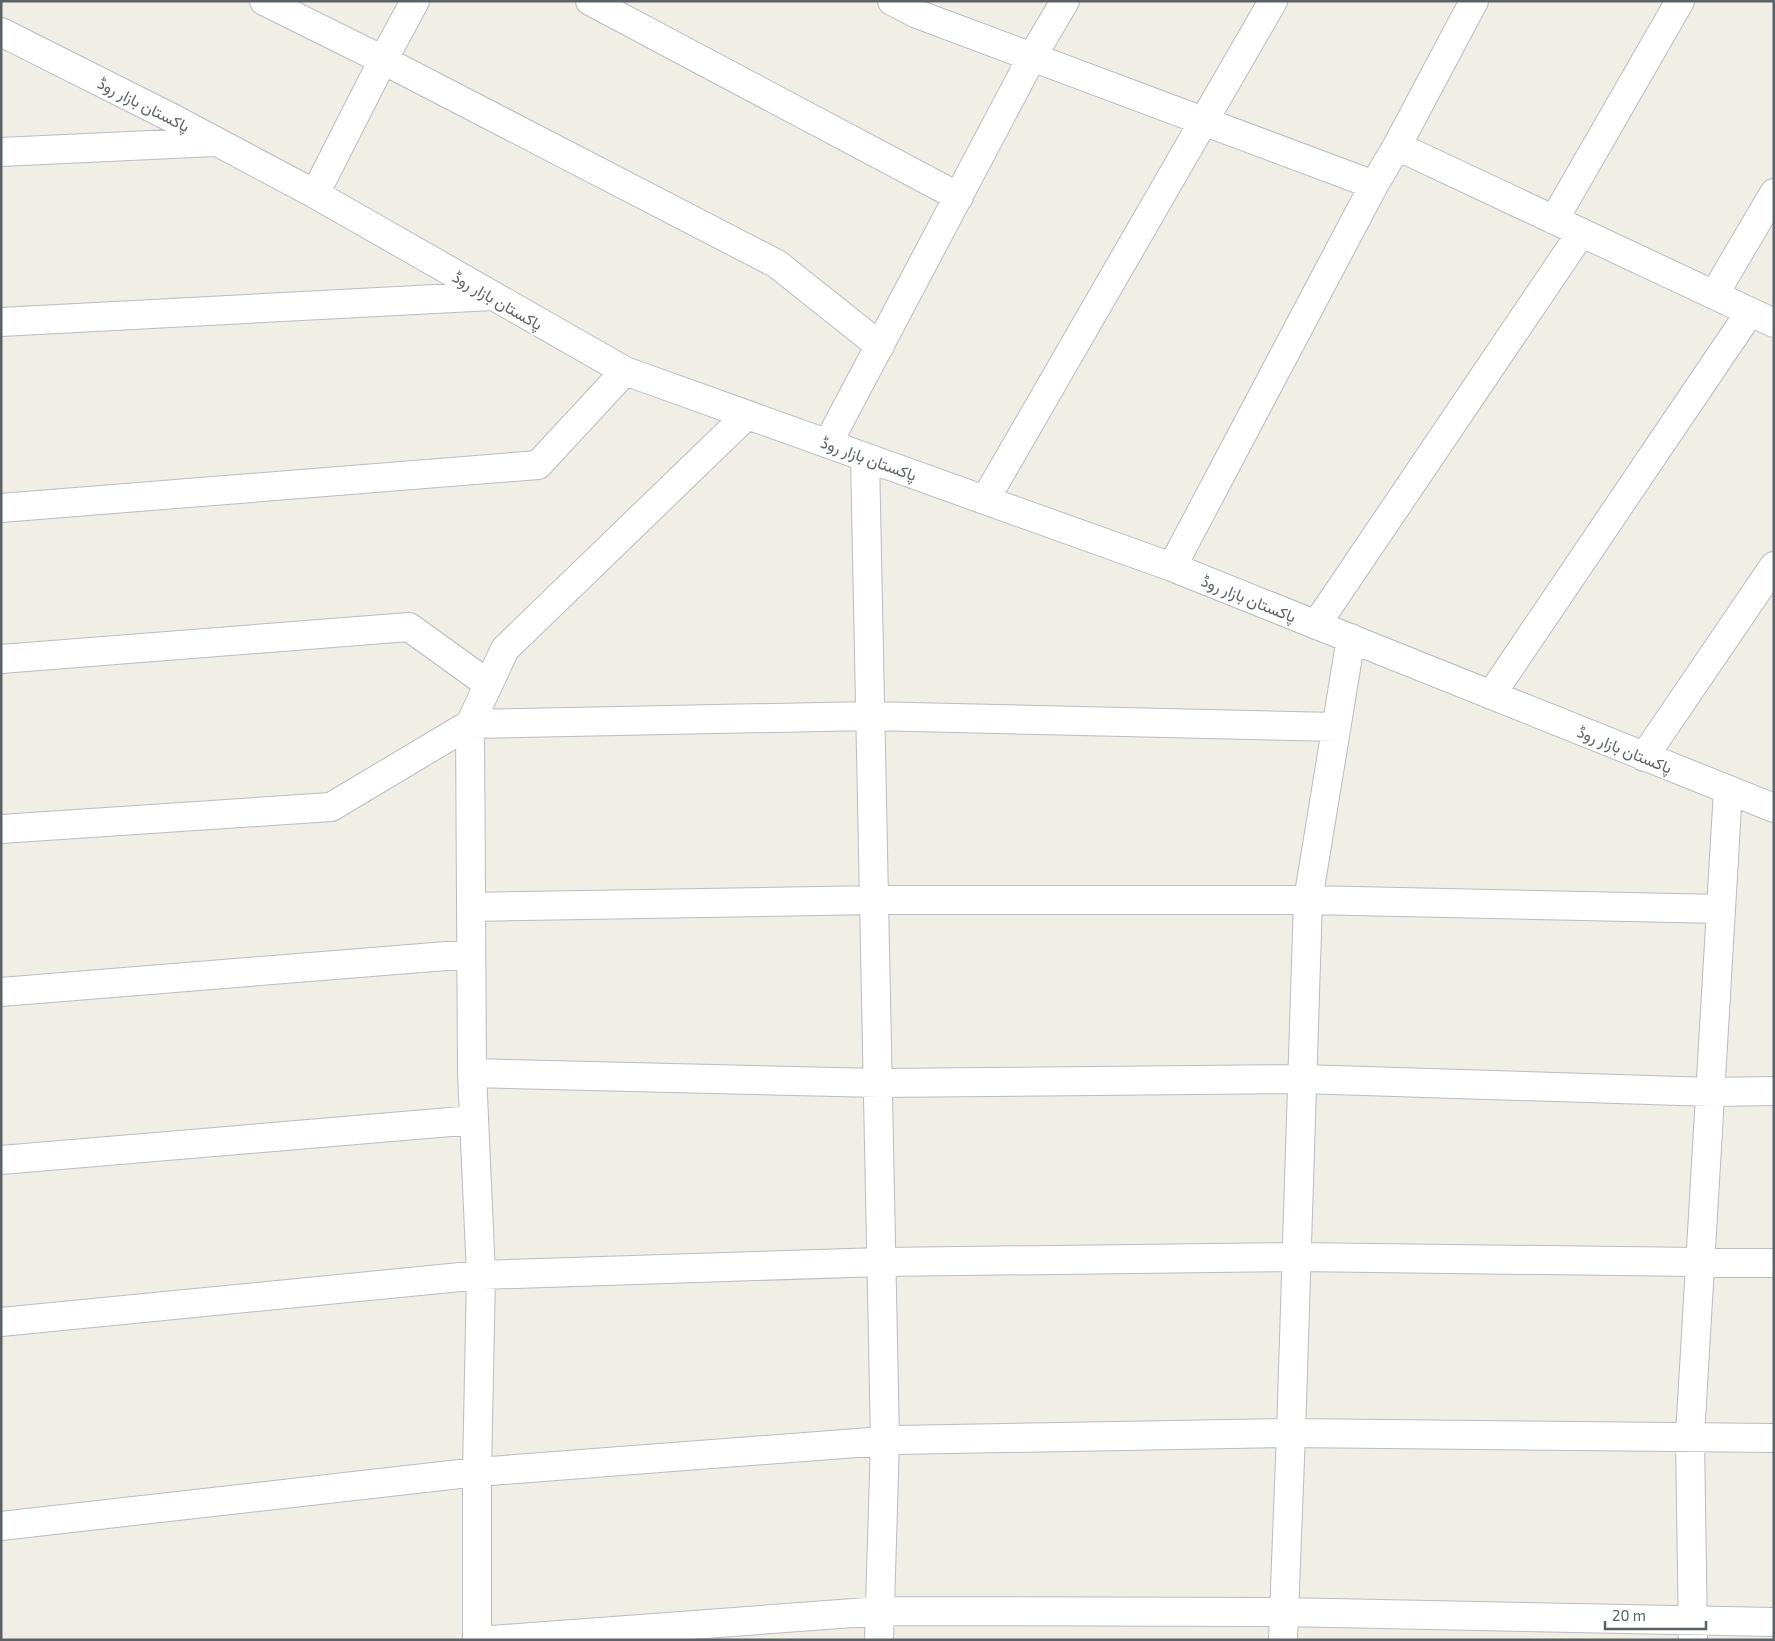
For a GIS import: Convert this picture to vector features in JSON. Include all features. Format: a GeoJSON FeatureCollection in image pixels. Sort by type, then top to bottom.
{"type":"FeatureCollection","features":[{"type":"Feature","properties":{"kind":"street"},"geometry":{"type":"LineString","coordinates":[[264,1],[383,60],[777,264],[880,346]]}},
{"type":"Feature","properties":{"kind":"street"},"geometry":{"type":"LineString","coordinates":[[315,194],[415,1]]}},
{"type":"Feature","properties":{"kind":"street"},"geometry":{"type":"LineString","coordinates":[[590,1],[959,197]]}},
{"type":"Feature","properties":{"kind":"street"},"geometry":{"type":"LineString","coordinates":[[892,1],[919,7],[1032,57],[1374,185]]}},
{"type":"Feature","properties":{"kind":"street"},"geometry":{"type":"LineString","coordinates":[[828,443],[1032,57],[1065,1]]}},
{"type":"Feature","properties":{"kind":"street"},"geometry":{"type":"LineString","coordinates":[[985,500],[1205,122],[1273,1]]}},
{"type":"Feature","properties":{"kind":"street"},"geometry":{"type":"LineString","coordinates":[[1172,567],[1374,185],[1397,146],[1474,1]]}},
{"type":"Feature","properties":{"kind":"street"},"geometry":{"type":"LineString","coordinates":[[1554,220],[1680,1]]}},
{"type":"Feature","properties":{"kind":"street","name":"پاکستان بازار روڈ"},"geometry":{"type":"LineString","coordinates":[[1,32],[176,120],[315,194],[625,371],[1172,567],[1774,808]]}},
{"type":"Feature","properties":{"kind":"street"},"geometry":{"type":"LineString","coordinates":[[1,152],[215,142]]}},
{"type":"Feature","properties":{"kind":"street"},"geometry":{"type":"LineString","coordinates":[[1397,146],[1762,317],[1491,695]]}},
{"type":"Feature","properties":{"kind":"street"},"geometry":{"type":"LineString","coordinates":[[1714,295],[1774,193]]}},
{"type":"Feature","properties":{"kind":"street"},"geometry":{"type":"LineString","coordinates":[[1316,625],[1582,233]]}},
{"type":"Feature","properties":{"kind":"street"},"geometry":{"type":"LineString","coordinates":[[1,322],[492,296]]}},
{"type":"Feature","properties":{"kind":"street"},"geometry":{"type":"LineString","coordinates":[[1,508],[538,466],[625,371]]}},
{"type":"Feature","properties":{"kind":"street"},"geometry":{"type":"LineString","coordinates":[[477,1640],[477,1472],[481,1275],[472,1073],[470,724],[505,649],[747,415]]}},
{"type":"Feature","properties":{"kind":"street"},"geometry":{"type":"LineString","coordinates":[[865,457],[885,1440],[879,1640]]}},
{"type":"Feature","properties":{"kind":"street"},"geometry":{"type":"LineString","coordinates":[[1644,757],[1774,566]]}},
{"type":"Feature","properties":{"kind":"street"},"geometry":{"type":"LineString","coordinates":[[1,659],[409,626],[488,684]]}},
{"type":"Feature","properties":{"kind":"street"},"geometry":{"type":"LineString","coordinates":[[1283,1640],[1308,900],[1351,638]]}},
{"type":"Feature","properties":{"kind":"street"},"geometry":{"type":"LineString","coordinates":[[1,829],[331,806],[470,724],[870,716],[1336,727]]}},
{"type":"Feature","properties":{"kind":"street"},"geometry":{"type":"LineString","coordinates":[[1693,1631],[1690,1436],[1728,790]]}},
{"type":"Feature","properties":{"kind":"street"},"geometry":{"type":"LineString","coordinates":[[471,907],[874,900],[1308,900],[1721,909]]}},
{"type":"Feature","properties":{"kind":"street"},"geometry":{"type":"LineString","coordinates":[[1,992],[471,954]]}},
{"type":"Feature","properties":{"kind":"street"},"geometry":{"type":"LineString","coordinates":[[472,1073],[878,1083],[1302,1079],[1711,1092],[1774,1091]]}},
{"type":"Feature","properties":{"kind":"street"},"geometry":{"type":"LineString","coordinates":[[1,1160],[474,1120]]}},
{"type":"Feature","properties":{"kind":"street"},"geometry":{"type":"LineString","coordinates":[[1,1322],[481,1275],[881,1262],[1297,1257],[1774,1264]]}},
{"type":"Feature","properties":{"kind":"street"},"geometry":{"type":"LineString","coordinates":[[1,1526],[477,1472],[885,1440],[1291,1433],[1774,1438]]}},
{"type":"Feature","properties":{"kind":"street"},"geometry":{"type":"LineString","coordinates":[[492,1640],[880,1610],[1284,1612],[1693,1631],[1774,1622]]}}]}
